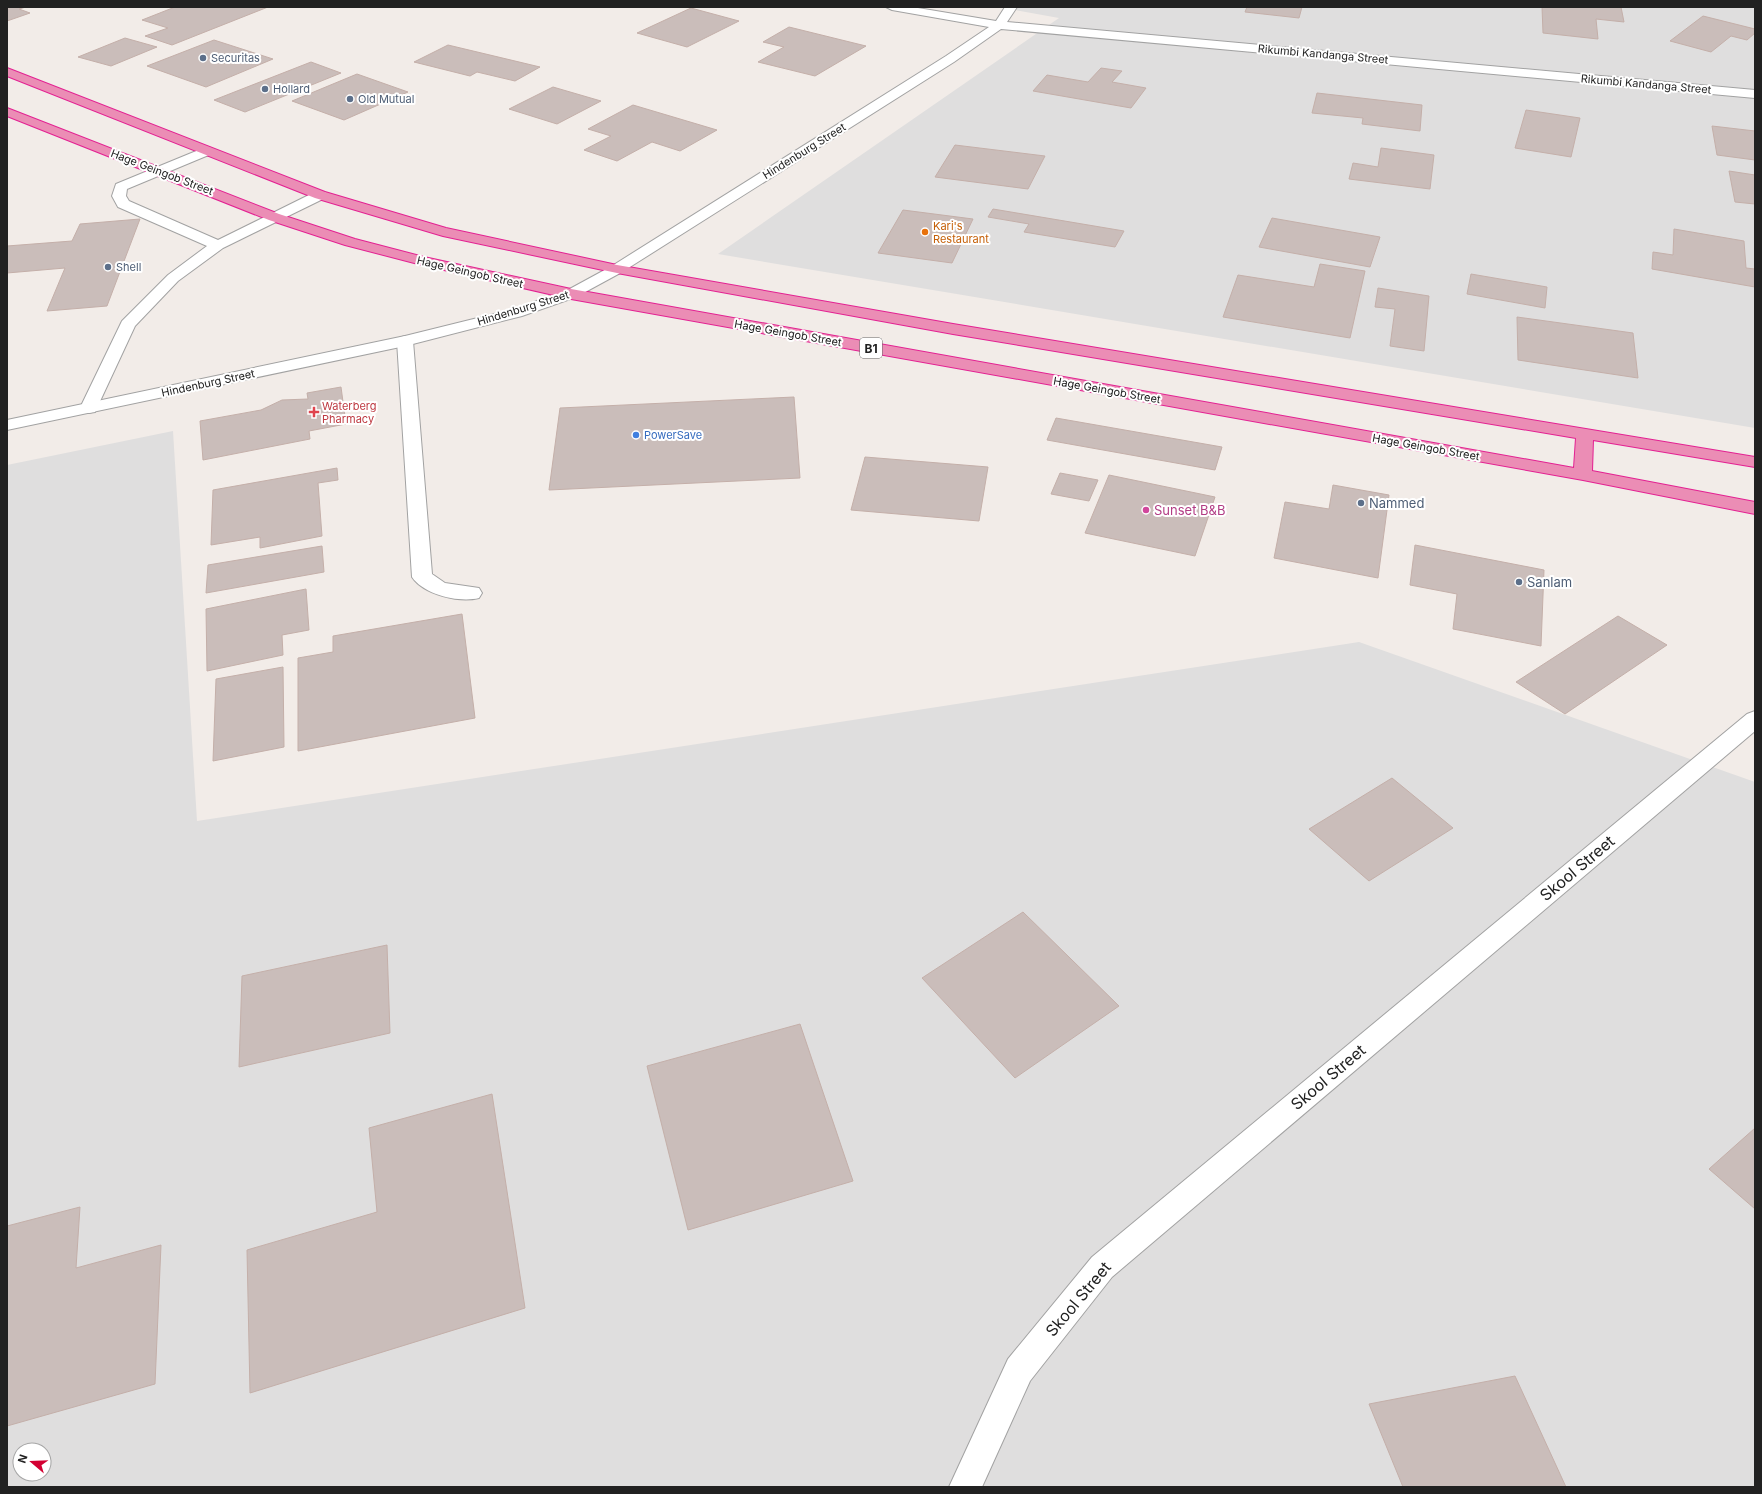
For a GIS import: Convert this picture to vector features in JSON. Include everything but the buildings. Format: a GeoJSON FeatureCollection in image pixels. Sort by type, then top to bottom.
{"type":"FeatureCollection","features":[{"type":"Feature","properties":{"kind":"highway"},"geometry":{"type":"LineString","coordinates":[[7,72],[320,195],[443,232],[617,269],[953,329],[1755,462]]}},
{"type":"Feature","properties":{"kind":"highway","name":"Hage Geingob Street"},"geometry":{"type":"LineString","coordinates":[[7,112],[274,217],[350,242],[422,262],[571,294],[1583,475],[1755,508]]}},
{"type":"Feature","properties":{"kind":"highway"},"geometry":{"type":"LineString","coordinates":[[1583,475],[1585,434]]}},
{"type":"Feature","properties":{"kind":"street","name":"Rikumbi Kandanga Street"},"geometry":{"type":"LineString","coordinates":[[892,7],[999,25],[1755,94]]}},
{"type":"Feature","properties":{"kind":"street","name":"Hindenburg Street"},"geometry":{"type":"LineString","coordinates":[[7,425],[405,341],[516,313],[571,294],[617,269],[944,64],[999,25],[1011,7]]}},
{"type":"Feature","properties":{"kind":"street"},"geometry":{"type":"LineString","coordinates":[[206,151],[121,187],[119,196],[123,204],[218,245]]}},
{"type":"Feature","properties":{"kind":"street"},"geometry":{"type":"LineString","coordinates":[[89,408],[128,324],[173,278],[218,245],[320,195]]}},
{"type":"Feature","properties":{"kind":"street"},"geometry":{"type":"LineString","coordinates":[[405,341],[422,576],[440,589],[472,592]]}},
{"type":"Feature","properties":{"kind":"street","name":"Skool Street"},"geometry":{"type":"LineString","coordinates":[[965,1487],[1019,1370],[1102,1266],[1755,718]]}},
{"type":"Feature","properties":{"kind":"shaded area"},"geometry":{"type":"Polygon","coordinates":[[[998,7],[1755,7],[1755,428],[718,254],[1059,18],[998,7]]]}},
{"type":"Feature","properties":{"kind":"shaded area"},"geometry":{"type":"Polygon","coordinates":[[[173,431],[197,821],[1359,642],[1755,782],[1755,1487],[7,1487],[7,465],[173,431]]]}},
{"type":"Feature","properties":{"kind":"place","name":"Securitas"},"geometry":{"type":"Point","coordinates":[203,58]}},
{"type":"Feature","properties":{"kind":"place","name":"Hollard"},"geometry":{"type":"Point","coordinates":[265,89]}},
{"type":"Feature","properties":{"kind":"place","name":"Old Mutual"},"geometry":{"type":"Point","coordinates":[350,99]}},
{"type":"Feature","properties":{"kind":"place","name":"Kari's Restaurant"},"geometry":{"type":"Point","coordinates":[925,232]}},
{"type":"Feature","properties":{"kind":"place","name":"Shell"},"geometry":{"type":"Point","coordinates":[108,267]}},
{"type":"Feature","properties":{"kind":"place","name":"Waterberg Pharmacy"},"geometry":{"type":"Point","coordinates":[314,412]}},
{"type":"Feature","properties":{"kind":"place","name":"PowerSave"},"geometry":{"type":"Point","coordinates":[636,435]}},
{"type":"Feature","properties":{"kind":"place","name":"Nammed"},"geometry":{"type":"Point","coordinates":[1361,503]}},
{"type":"Feature","properties":{"kind":"place","name":"Sunset B&B"},"geometry":{"type":"Point","coordinates":[1146,510]}},
{"type":"Feature","properties":{"kind":"place","name":"Sanlam"},"geometry":{"type":"Point","coordinates":[1519,582]}}]}
